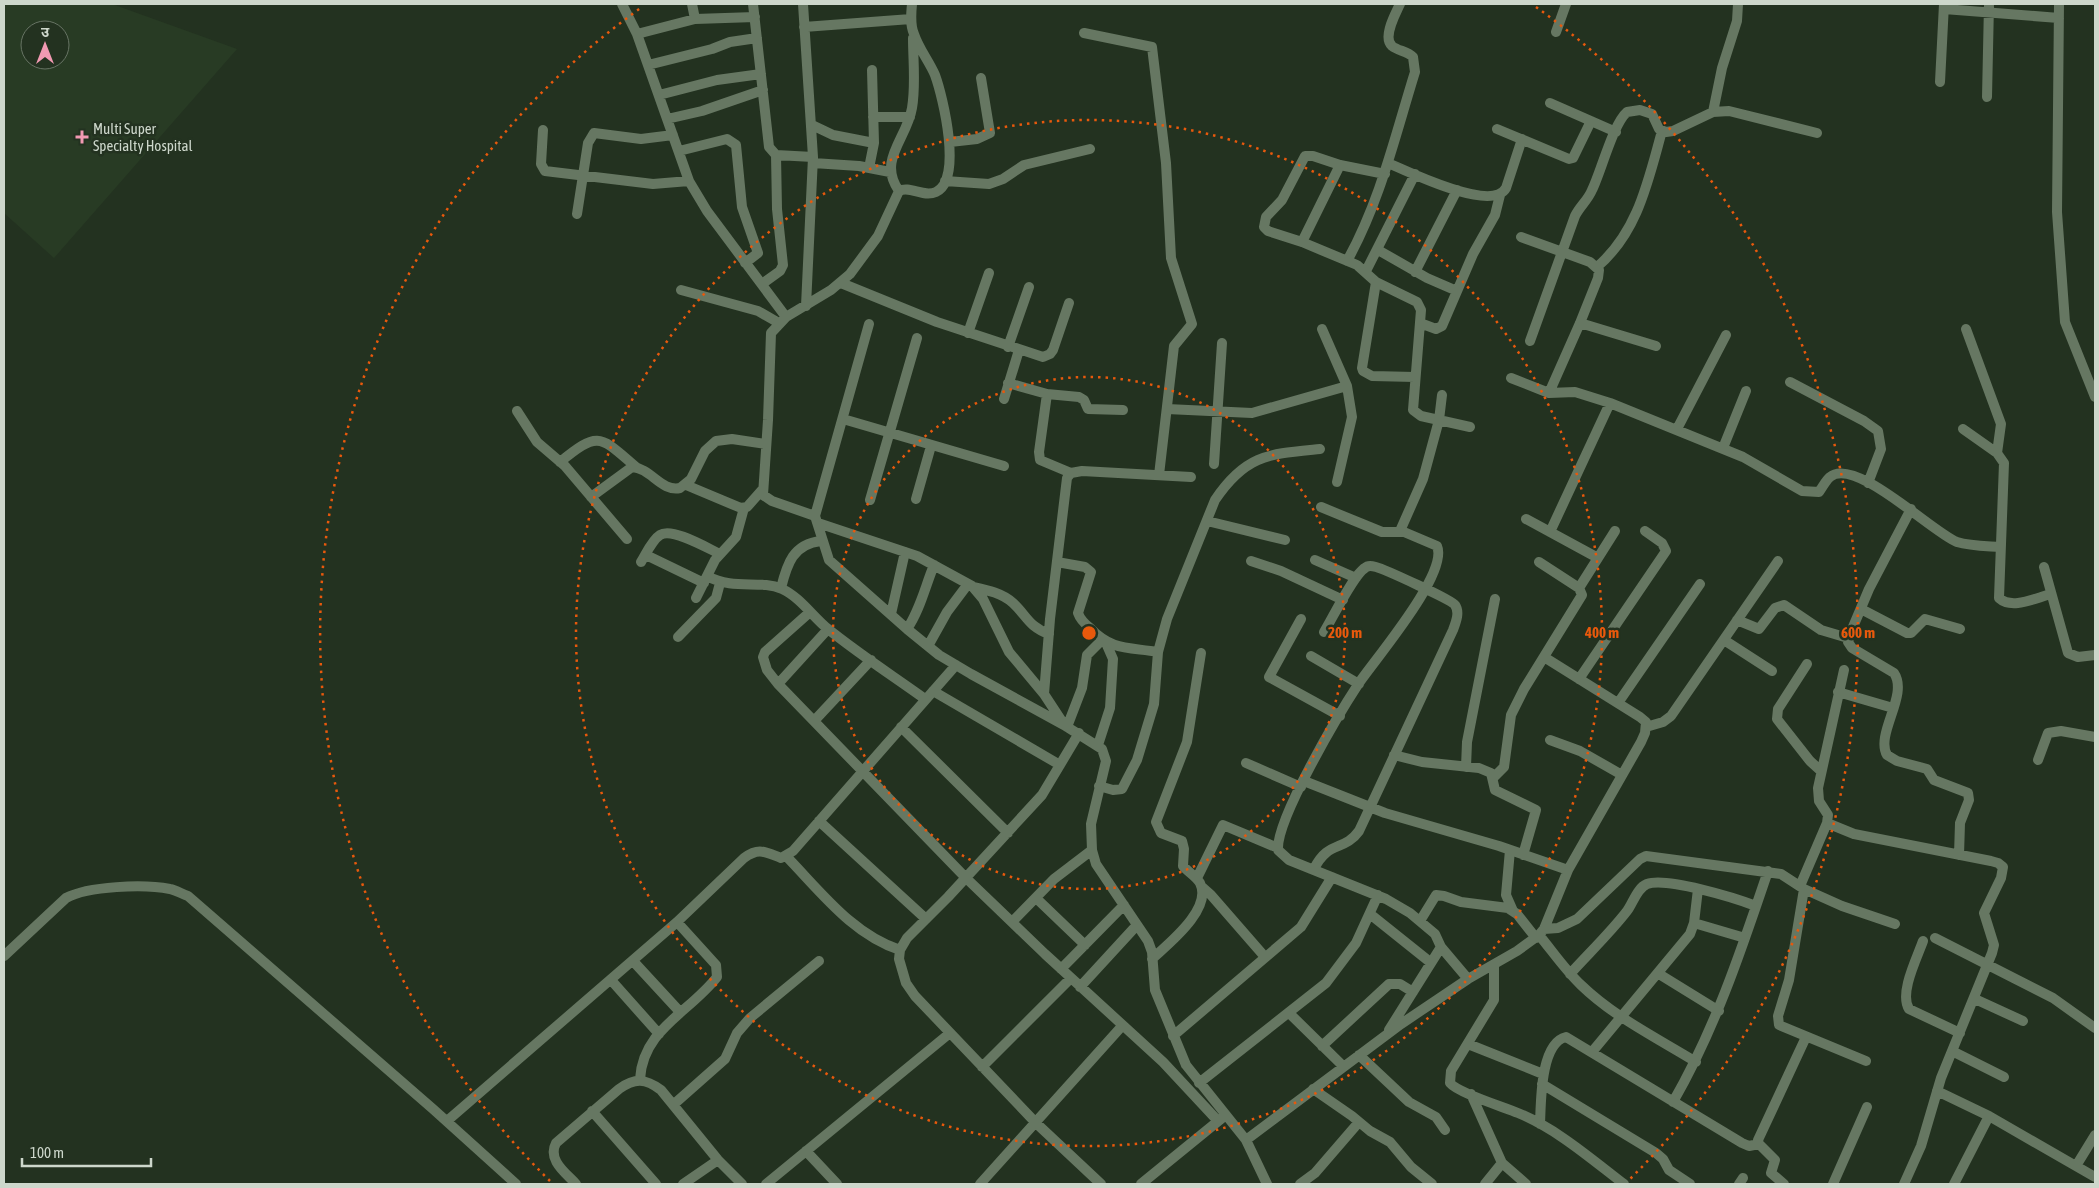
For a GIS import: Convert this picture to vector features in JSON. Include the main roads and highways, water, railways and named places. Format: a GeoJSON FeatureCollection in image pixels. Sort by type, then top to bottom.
{"type":"FeatureCollection","features":[{"type":"Feature","properties":{"kind":"place","name":"Multi Super Specialty Hospital"},"geometry":{"type":"Point","coordinates":[82,137]}}]}
